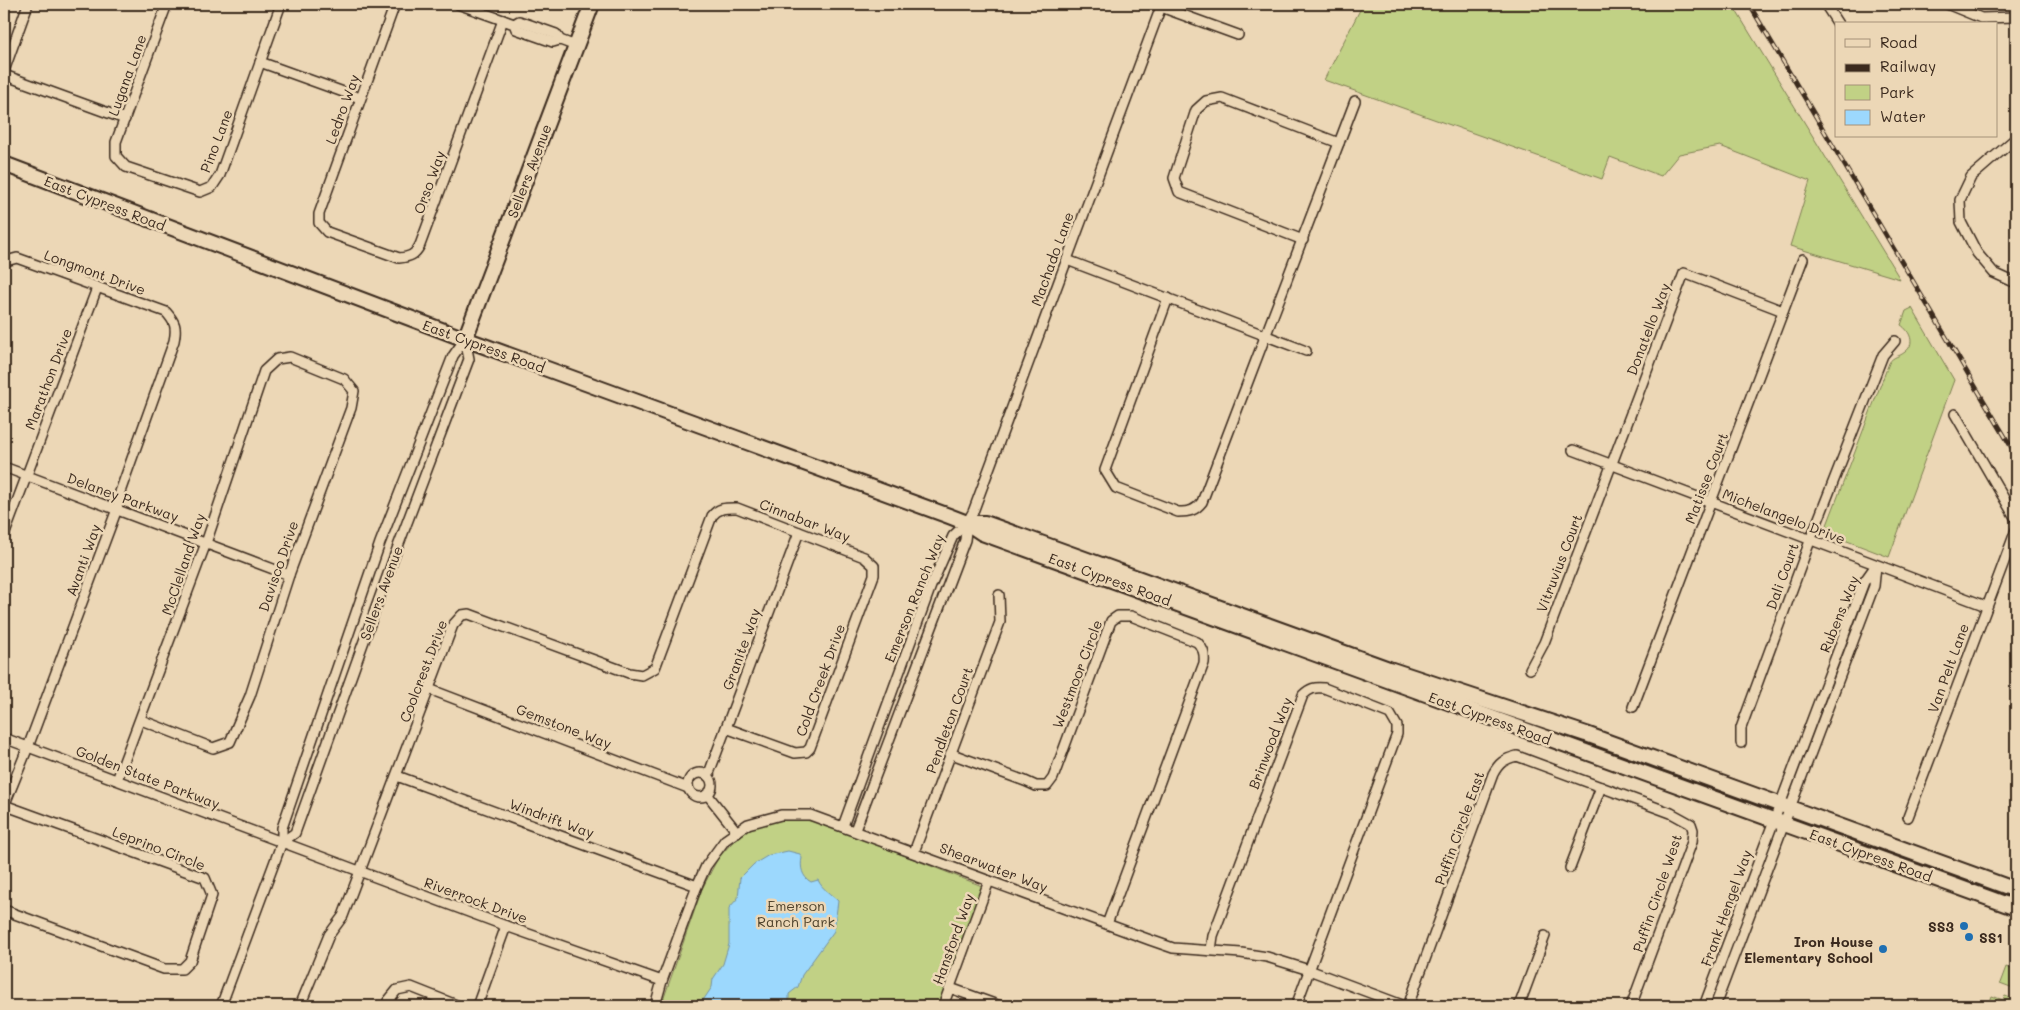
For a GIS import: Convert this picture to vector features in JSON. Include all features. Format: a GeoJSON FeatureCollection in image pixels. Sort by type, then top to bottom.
{"type":"FeatureCollection","features":[{"type":"Feature","properties":{"kind":"street"},"geometry":{"type":"LineString","coordinates":[[4,71],[28,4]]}},
{"type":"Feature","properties":{"kind":"street","name":"Lugana Lane"},"geometry":{"type":"LineString","coordinates":[[116,156],[116,142],[167,4]]}},
{"type":"Feature","properties":{"kind":"street","name":"Pino Lane"},"geometry":{"type":"LineString","coordinates":[[116,156],[126,167],[200,192],[212,187],[220,175],[281,4]]}},
{"type":"Feature","properties":{"kind":"street","name":"Ledro Way"},"geometry":{"type":"LineString","coordinates":[[319,223],[319,214],[395,4]]}},
{"type":"Feature","properties":{"kind":"street"},"geometry":{"type":"LineString","coordinates":[[458,4],[514,24],[519,21],[556,34],[560,40],[576,46]]}},
{"type":"Feature","properties":{"kind":"street","name":"Sellers Avenue"},"geometry":{"type":"LineString","coordinates":[[221,1006],[282,842],[282,828],[380,544],[453,356],[465,339],[592,4]]}},
{"type":"Feature","properties":{"kind":"street"},"geometry":{"type":"LineString","coordinates":[[1825,4],[1837,22]]}},
{"type":"Feature","properties":{"kind":"street"},"geometry":{"type":"LineString","coordinates":[[1947,4],[1980,21],[2016,17]]}},
{"type":"Feature","properties":{"kind":"street"},"geometry":{"type":"LineString","coordinates":[[1162,5],[1238,35]]}},
{"type":"Feature","properties":{"kind":"street","name":"Machado Lane"},"geometry":{"type":"LineString","coordinates":[[966,523],[973,512],[1162,5]]}},
{"type":"Feature","properties":{"kind":"street","name":"Orso Way"},"geometry":{"type":"LineString","coordinates":[[319,223],[327,232],[399,258],[409,258],[416,252],[503,20]]}},
{"type":"Feature","properties":{"kind":"street"},"geometry":{"type":"LineString","coordinates":[[260,62],[360,98]]}},
{"type":"Feature","properties":{"kind":"street"},"geometry":{"type":"LineString","coordinates":[[4,75],[125,119]]}},
{"type":"Feature","properties":{"kind":"street"},"geometry":{"type":"LineString","coordinates":[[1303,240],[1179,192],[1174,178],[1196,110],[1206,100],[1222,98],[1339,143]]}},
{"type":"Feature","properties":{"kind":"street"},"geometry":{"type":"LineString","coordinates":[[1168,298],[1105,470],[1116,488],[1178,512],[1196,509],[1202,502],[1356,101]]}},
{"type":"Feature","properties":{"kind":"street"},"geometry":{"type":"LineString","coordinates":[[2016,138],[1971,177],[1960,200],[1961,222],[1977,253],[1994,273],[2016,284]]}},
{"type":"Feature","properties":{"kind":"street","name":"East Cypress Road"},"geometry":{"type":"LineString","coordinates":[[4,164],[465,339],[966,523],[991,536],[2016,908]]}},
{"type":"Feature","properties":{"kind":"street","name":"Longmont Drive"},"geometry":{"type":"LineString","coordinates":[[4,264],[6,261],[17,258],[166,312],[174,321]]}},
{"type":"Feature","properties":{"kind":"street","name":"Matisse Court"},"geometry":{"type":"LineString","coordinates":[[1634,708],[1803,259]]}},
{"type":"Feature","properties":{"kind":"street"},"geometry":{"type":"LineString","coordinates":[[1067,260],[1306,351]]}},
{"type":"Feature","properties":{"kind":"street","name":"Donatello Way"},"geometry":{"type":"LineString","coordinates":[[1611,465],[1684,273],[1783,311]]}},
{"type":"Feature","properties":{"kind":"street","name":"Marathon Drive"},"geometry":{"type":"LineString","coordinates":[[4,536],[97,288]]}},
{"type":"Feature","properties":{"kind":"street","name":"Avanti Way"},"geometry":{"type":"LineString","coordinates":[[4,805],[28,747],[117,509],[120,492],[174,341],[176,330],[174,321]]}},
{"type":"Feature","properties":{"kind":"street","name":"Sellers Avenue"},"geometry":{"type":"LineString","coordinates":[[282,842],[295,833],[397,549],[469,359],[465,339]]}},
{"type":"Feature","properties":{"kind":"street","name":"Dali Court"},"geometry":{"type":"LineString","coordinates":[[1741,743],[1741,728],[1810,541],[1883,355],[1895,341]]}},
{"type":"Feature","properties":{"kind":"street","name":"Davisco Drive"},"geometry":{"type":"LineString","coordinates":[[141,720],[214,748],[230,742],[250,696],[289,574],[351,408],[354,391],[344,379],[290,357],[277,359]]}},
{"type":"Feature","properties":{"kind":"street","name":"McClelland Way"},"geometry":{"type":"LineString","coordinates":[[117,780],[206,543],[264,371],[277,359]]}},
{"type":"Feature","properties":{"kind":"street"},"geometry":{"type":"LineString","coordinates":[[1955,414],[2016,519]]}},
{"type":"Feature","properties":{"kind":"street","name":"Michelangelo Drive"},"geometry":{"type":"LineString","coordinates":[[1573,450],[1986,606]]}},
{"type":"Feature","properties":{"kind":"street","name":"Vitruvius Court"},"geometry":{"type":"LineString","coordinates":[[1530,669],[1544,643],[1611,465]]}},
{"type":"Feature","properties":{"kind":"street","name":"Delaney Parkway"},"geometry":{"type":"LineString","coordinates":[[4,467],[289,574]]}},
{"type":"Feature","properties":{"kind":"street","name":"Cinnabar Way"},"geometry":{"type":"LineString","coordinates":[[723,508],[737,508],[864,557],[874,566]]}},
{"type":"Feature","properties":{"kind":"street","name":"Coolcrest Drive"},"geometry":{"type":"LineString","coordinates":[[300,1006],[329,935],[343,916],[456,620],[469,614],[628,674],[642,675],[655,668],[712,516],[716,511],[723,508]]}},
{"type":"Feature","properties":{"kind":"street","name":"East Cypress Road"},"geometry":{"type":"LineString","coordinates":[[966,523],[985,523],[1389,669],[1586,734],[2016,890]]}},
{"type":"Feature","properties":{"kind":"street","name":"Emerson Ranch Way"},"geometry":{"type":"LineString","coordinates":[[843,826],[931,586],[953,536],[966,523]]}},
{"type":"Feature","properties":{"kind":"street","name":"Emerson Ranch Way"},"geometry":{"type":"LineString","coordinates":[[855,830],[965,540],[966,523]]}},
{"type":"Feature","properties":{"kind":"street","name":"Van Pelt Lane"},"geometry":{"type":"LineString","coordinates":[[1908,817],[2016,530]]}},
{"type":"Feature","properties":{"kind":"street","name":"Granite Way"},"geometry":{"type":"LineString","coordinates":[[708,776],[799,532]]}},
{"type":"Feature","properties":{"kind":"street","name":"Cold Creek Drive"},"geometry":{"type":"LineString","coordinates":[[726,728],[795,753],[806,752],[810,748],[874,575],[874,566]]}},
{"type":"Feature","properties":{"kind":"street","name":"Rubens Way"},"geometry":{"type":"LineString","coordinates":[[1785,807],[1874,586],[1876,566]]}},
{"type":"Feature","properties":{"kind":"street","name":"Pendleton Court"},"geometry":{"type":"LineString","coordinates":[[914,852],[1000,622],[999,594]]}},
{"type":"Feature","properties":{"kind":"street","name":"Westmoor Circle"},"geometry":{"type":"LineString","coordinates":[[952,754],[1025,780],[1036,786],[1047,786],[1053,778],[1111,621],[1118,616],[1131,616],[1197,642],[1202,647],[1205,655],[1204,663],[1107,924]]}},
{"type":"Feature","properties":{"kind":"street","name":"Brinwood Way"},"geometry":{"type":"LineString","coordinates":[[1211,950],[1213,936],[1300,701],[1310,689],[1316,687],[1324,688],[1384,710],[1390,714],[1397,726],[1397,734],[1296,1006]]}},
{"type":"Feature","properties":{"kind":"street","name":"Gemstone Way"},"geometry":{"type":"LineString","coordinates":[[429,689],[688,788]]}},
{"type":"Feature","properties":{"kind":"street","name":"Golden State Parkway"},"geometry":{"type":"LineString","coordinates":[[4,738],[282,842]]}},
{"type":"Feature","properties":{"kind":"street","name":"Puffin Circle East"},"geometry":{"type":"LineString","coordinates":[[1406,1006],[1498,765],[1506,758],[1517,756],[1601,787]]}},
{"type":"Feature","properties":{"kind":"street"},"geometry":{"type":"LineString","coordinates":[[700,773],[708,776],[712,787],[708,794],[696,796],[688,788],[689,781],[693,775],[700,773]]}},
{"type":"Feature","properties":{"kind":"street","name":"Windrift Way"},"geometry":{"type":"LineString","coordinates":[[397,776],[697,886]]}},
{"type":"Feature","properties":{"kind":"street"},"geometry":{"type":"LineString","coordinates":[[1570,868],[1601,787]]}},
{"type":"Feature","properties":{"kind":"street","name":"Puffin Circle West"},"geometry":{"type":"LineString","coordinates":[[1601,787],[1684,819],[1691,824],[1693,830],[1692,842],[1631,1006]]}},
{"type":"Feature","properties":{"kind":"street"},"geometry":{"type":"LineString","coordinates":[[708,794],[737,832]]}},
{"type":"Feature","properties":{"kind":"street","name":"Leprino Circle"},"geometry":{"type":"LineString","coordinates":[[4,805],[204,878],[212,895],[190,961],[182,969],[164,969],[4,910]]}},
{"type":"Feature","properties":{"kind":"street"},"geometry":{"type":"LineString","coordinates":[[1779,822],[1785,807]]}},
{"type":"Feature","properties":{"kind":"street","name":"Shearwater Way"},"geometry":{"type":"LineString","coordinates":[[655,1006],[662,981],[697,886],[706,866],[725,840],[748,824],[780,815],[810,815],[1173,948],[1211,950],[1267,957],[1309,970],[1406,1006]]}},
{"type":"Feature","properties":{"kind":"street","name":"Frank Hengel Way"},"geometry":{"type":"LineString","coordinates":[[1704,1006],[1779,822]]}},
{"type":"Feature","properties":{"kind":"street","name":"Frank Hengel Way"},"geometry":{"type":"LineString","coordinates":[[1715,1006],[1779,822]]}},
{"type":"Feature","properties":{"kind":"street","name":"Riverrock Drive"},"geometry":{"type":"LineString","coordinates":[[282,842],[506,926],[662,981]]}},
{"type":"Feature","properties":{"kind":"street","name":"Hansford Way"},"geometry":{"type":"LineString","coordinates":[[943,1006],[989,881]]}},
{"type":"Feature","properties":{"kind":"street"},"geometry":{"type":"LineString","coordinates":[[477,1006],[506,926]]}},
{"type":"Feature","properties":{"kind":"street"},"geometry":{"type":"LineString","coordinates":[[1519,1006],[1545,936]]}},
{"type":"Feature","properties":{"kind":"street"},"geometry":{"type":"LineString","coordinates":[[386,1006],[397,990],[411,987],[459,1006]]}},
{"type":"Feature","properties":{"kind":"street"},"geometry":{"type":"LineString","coordinates":[[950,988],[1000,1006]]}},
{"type":"Feature","properties":{"kind":"green space"},"geometry":{"type":"Polygon","coordinates":[[[1363,4],[1732,4],[1900,279],[1790,246],[1810,181],[1720,146],[1679,154],[1661,176],[1610,157],[1602,179],[1324,80],[1363,4]]]}},
{"type":"Feature","properties":{"kind":"green space"},"geometry":{"type":"Polygon","coordinates":[[[1912,308],[1954,380],[1889,557],[1834,536],[1827,525],[1889,363],[1892,359],[1905,352],[1910,345],[1909,334],[1901,325],[1906,311],[1912,308]]]}},
{"type":"Feature","properties":{"kind":"green space","name":"Emerson Ranch Park"},"geometry":{"type":"Polygon","coordinates":[[[778,819],[816,821],[982,886],[938,1006],[661,1006],[702,889],[718,858],[743,831],[778,819]]]}},
{"type":"Feature","properties":{"kind":"green space"},"geometry":{"type":"Polygon","coordinates":[[[2006,967],[2016,971],[2016,989],[2000,983],[2006,967]]]}},
{"type":"Feature","properties":{"kind":"green space"},"geometry":{"type":"Polygon","coordinates":[[[1992,996],[2003,1000],[2005,996],[2016,1000],[2016,1006],[1988,1006],[1992,996]]]}},
{"type":"Feature","properties":{"kind":"water"},"geometry":{"type":"Polygon","coordinates":[[[788,851],[800,854],[804,875],[811,882],[818,880],[824,889],[838,901],[834,931],[802,975],[798,987],[789,994],[789,1006],[692,1006],[704,999],[712,987],[713,979],[723,964],[729,944],[729,908],[738,898],[740,878],[754,864],[769,855],[788,851]]]}},
{"type":"Feature","properties":{"kind":"railway"},"geometry":{"type":"LineString","coordinates":[[1749,4],[2016,455]]}},
{"type":"Feature","properties":{"kind":"place","name":"SS3"},"geometry":{"type":"Point","coordinates":[1964,926]}},
{"type":"Feature","properties":{"kind":"place","name":"SS1"},"geometry":{"type":"Point","coordinates":[1969,937]}},
{"type":"Feature","properties":{"kind":"place","name":"Iron House Elementary School"},"geometry":{"type":"Point","coordinates":[1883,949]}}]}
